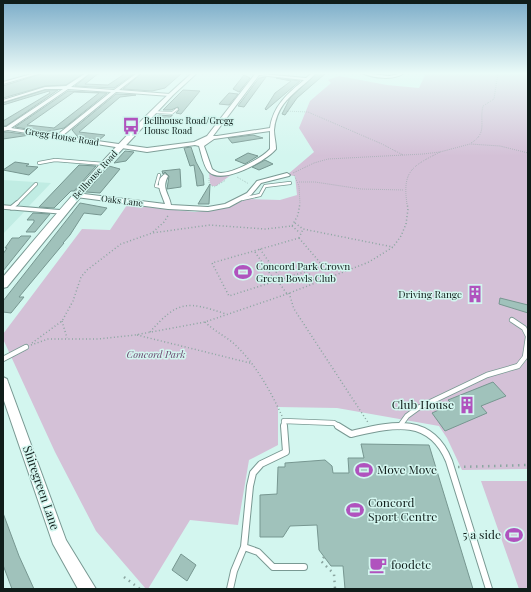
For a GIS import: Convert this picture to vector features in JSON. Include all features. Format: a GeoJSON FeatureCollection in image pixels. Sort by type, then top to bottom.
{"type":"FeatureCollection","features":[{"type":"Feature","properties":{"kind":"main road","name":"Bellhouse Road"},"geometry":{"type":"LineString","coordinates":[[3,284],[76,195],[165,101]]}},
{"type":"Feature","properties":{"kind":"street"},"geometry":{"type":"LineString","coordinates":[[4,129],[48,101]]}},
{"type":"Feature","properties":{"kind":"street"},"geometry":{"type":"LineString","coordinates":[[59,136],[102,101]]}},
{"type":"Feature","properties":{"kind":"street"},"geometry":{"type":"LineString","coordinates":[[198,144],[209,137],[237,101]]}},
{"type":"Feature","properties":{"kind":"street"},"geometry":{"type":"LineString","coordinates":[[198,144],[210,170],[219,174],[230,174],[272,151],[274,147],[272,129],[276,110],[283,101]]}},
{"type":"Feature","properties":{"kind":"street","name":"Gregg House Road"},"geometry":{"type":"LineString","coordinates":[[4,129],[152,150],[198,144]]}},
{"type":"Feature","properties":{"kind":"street"},"geometry":{"type":"LineString","coordinates":[[198,144],[215,138],[272,129]]}},
{"type":"Feature","properties":{"kind":"street"},"geometry":{"type":"LineString","coordinates":[[209,137],[215,138]]}},
{"type":"Feature","properties":{"kind":"street","name":"Oaks Lane"},"geometry":{"type":"LineString","coordinates":[[76,195],[194,210],[219,208],[242,199],[249,194],[258,182],[287,175]]}},
{"type":"Feature","properties":{"kind":"street"},"geometry":{"type":"LineString","coordinates":[[162,176],[161,187],[171,207]]}},
{"type":"Feature","properties":{"kind":"street","name":"Shiregreen Lane"},"geometry":{"type":"LineString","coordinates":[[3,382],[60,544],[81,581],[88,589]]}},
{"type":"Feature","properties":{"kind":"lane"},"geometry":{"type":"LineString","coordinates":[[154,112],[172,113],[177,109]]}},
{"type":"Feature","properties":{"kind":"lane"},"geometry":{"type":"LineString","coordinates":[[39,163],[55,160],[104,164]]}},
{"type":"Feature","properties":{"kind":"lane"},"geometry":{"type":"LineString","coordinates":[[242,199],[262,194],[263,187],[265,186],[290,183]]}},
{"type":"Feature","properties":{"kind":"lane"},"geometry":{"type":"LineString","coordinates":[[11,208],[36,184]]}},
{"type":"Feature","properties":{"kind":"lane"},"geometry":{"type":"LineString","coordinates":[[3,207],[63,212]]}},
{"type":"Feature","properties":{"kind":"lane"},"geometry":{"type":"LineString","coordinates":[[399,427],[407,416],[418,408],[487,375],[518,366],[525,357],[528,336],[524,328],[512,320]]}},
{"type":"Feature","properties":{"kind":"lane"},"geometry":{"type":"LineString","coordinates":[[3,359],[26,347]]}},
{"type":"Feature","properties":{"kind":"lane"},"geometry":{"type":"LineString","coordinates":[[230,589],[234,571],[244,547],[250,486],[253,473],[261,464],[286,452],[284,421],[334,423],[351,434],[371,429],[414,427],[435,437],[442,446],[450,467],[489,589]]}},
{"type":"Feature","properties":{"kind":"lane"},"geometry":{"type":"LineString","coordinates":[[244,547],[258,552],[273,566],[304,567]]}},
{"type":"Feature","properties":{"kind":"path"},"geometry":{"type":"LineString","coordinates":[[287,175],[294,173],[314,162],[328,159],[404,156],[440,152],[470,144],[479,140],[482,135],[483,106],[491,101]]}},
{"type":"Feature","properties":{"kind":"path"},"geometry":{"type":"LineString","coordinates":[[276,110],[308,112],[382,144],[404,156]]}},
{"type":"Feature","properties":{"kind":"path"},"geometry":{"type":"LineString","coordinates":[[470,144],[500,146],[528,153]]}},
{"type":"Feature","properties":{"kind":"path"},"geometry":{"type":"LineString","coordinates":[[26,347],[48,339],[98,339],[135,335],[205,322],[288,293],[369,262],[393,247],[401,236],[406,224],[408,209],[405,190],[406,181],[410,173],[416,165],[440,152]]}},
{"type":"Feature","properties":{"kind":"path"},"geometry":{"type":"LineString","coordinates":[[210,170],[209,184],[214,186],[219,185],[230,174],[254,187]]}},
{"type":"Feature","properties":{"kind":"path"},"geometry":{"type":"LineString","coordinates":[[26,347],[62,321],[73,301],[81,277],[87,270],[121,244],[152,233],[210,225],[265,229],[292,226],[300,205],[299,182],[294,173]]}},
{"type":"Feature","properties":{"kind":"path"},"geometry":{"type":"LineString","coordinates":[[299,182],[315,182],[361,188],[405,190]]}},
{"type":"Feature","properties":{"kind":"path"},"geometry":{"type":"LineString","coordinates":[[152,233],[164,222],[171,207]]}},
{"type":"Feature","properties":{"kind":"path"},"geometry":{"type":"LineString","coordinates":[[294,223],[303,229],[393,247]]}},
{"type":"Feature","properties":{"kind":"path"},"geometry":{"type":"LineString","coordinates":[[292,226],[300,233]]}},
{"type":"Feature","properties":{"kind":"path"},"geometry":{"type":"LineString","coordinates":[[299,238],[303,229]]}},
{"type":"Feature","properties":{"kind":"path"},"geometry":{"type":"LineString","coordinates":[[299,238],[323,266],[229,296],[212,263],[299,238]]}},
{"type":"Feature","properties":{"kind":"path"},"geometry":{"type":"LineString","coordinates":[[260,250],[282,279]]}},
{"type":"Feature","properties":{"kind":"path"},"geometry":{"type":"LineString","coordinates":[[255,251],[275,282]]}},
{"type":"Feature","properties":{"kind":"path"},"geometry":{"type":"LineString","coordinates":[[307,271],[317,282]]}},
{"type":"Feature","properties":{"kind":"path"},"geometry":{"type":"LineString","coordinates":[[278,281],[288,293],[294,309],[368,420],[371,429]]}},
{"type":"Feature","properties":{"kind":"path"},"geometry":{"type":"LineString","coordinates":[[150,332],[161,318],[170,310],[182,305],[200,305],[226,314]]}},
{"type":"Feature","properties":{"kind":"path"},"geometry":{"type":"LineString","coordinates":[[62,321],[67,338]]}},
{"type":"Feature","properties":{"kind":"path"},"geometry":{"type":"LineString","coordinates":[[205,322],[208,327],[224,335],[236,345],[250,363],[277,404],[284,421]]}},
{"type":"Feature","properties":{"kind":"path"},"geometry":{"type":"LineString","coordinates":[[135,335],[250,363]]}},
{"type":"Feature","properties":{"kind":"path"},"geometry":{"type":"LineString","coordinates":[[450,467],[528,464]]}},
{"type":"Feature","properties":{"kind":"path"},"geometry":{"type":"LineString","coordinates":[[324,557],[322,562],[334,574],[335,589]]}},
{"type":"Feature","properties":{"kind":"path"},"geometry":{"type":"LineString","coordinates":[[124,577],[140,589]]}},
{"type":"Feature","properties":{"kind":"shaded area"},"geometry":{"type":"Polygon","coordinates":[[[3,180],[51,183],[29,206],[60,208],[55,214],[24,212],[3,234],[3,180]]]}},
{"type":"Feature","properties":{"kind":"green space","name":"Concord Park"},"geometry":{"type":"Polygon","coordinates":[[[310,101],[528,101],[528,469],[462,470],[447,438],[439,426],[337,408],[278,407],[278,445],[249,460],[238,525],[190,520],[148,589],[146,589],[96,531],[55,452],[3,339],[3,334],[82,229],[110,230],[127,205],[195,212],[224,208],[247,199],[280,200],[297,195],[295,176],[287,175],[314,152],[299,128],[310,101]]]}},
{"type":"Feature","properties":{"kind":"green space"},"geometry":{"type":"Polygon","coordinates":[[[209,172],[213,175],[231,175],[216,186],[212,186],[210,183],[209,172]]]}},
{"type":"Feature","properties":{"kind":"green space","name":"5 a side"},"geometry":{"type":"Polygon","coordinates":[[[481,481],[528,481],[528,589],[519,589],[481,481]]]}},
{"type":"Feature","properties":{"kind":"building"},"geometry":{"type":"Polygon","coordinates":[[[11,101],[17,101],[3,105],[3,103],[11,101]]]}},
{"type":"Feature","properties":{"kind":"building"},"geometry":{"type":"Polygon","coordinates":[[[37,101],[43,101],[6,126],[3,126],[3,121],[37,101]]]}},
{"type":"Feature","properties":{"kind":"building"},"geometry":{"type":"Polygon","coordinates":[[[54,101],[62,101],[27,125],[54,128],[89,101],[98,101],[64,128],[45,132],[15,127],[54,101]]]}},
{"type":"Feature","properties":{"kind":"building"},"geometry":{"type":"Polygon","coordinates":[[[108,101],[116,101],[79,132],[105,135],[99,140],[78,137],[72,130],[108,101]]]}},
{"type":"Feature","properties":{"kind":"building"},"geometry":{"type":"Polygon","coordinates":[[[172,101],[192,101],[181,114],[176,113],[179,110],[178,107],[171,110],[163,110],[172,101]]]}},
{"type":"Feature","properties":{"kind":"building"},"geometry":{"type":"Polygon","coordinates":[[[222,101],[233,101],[229,105],[219,104],[222,101]]]}},
{"type":"Feature","properties":{"kind":"building"},"geometry":{"type":"Polygon","coordinates":[[[242,101],[249,101],[244,107],[238,106],[242,101]]]}},
{"type":"Feature","properties":{"kind":"building"},"geometry":{"type":"Polygon","coordinates":[[[270,101],[277,101],[266,110],[265,109],[270,101]]]}},
{"type":"Feature","properties":{"kind":"building"},"geometry":{"type":"Polygon","coordinates":[[[289,101],[295,101],[285,115],[282,114],[289,101]]]}},
{"type":"Feature","properties":{"kind":"building"},"geometry":{"type":"Polygon","coordinates":[[[159,115],[171,116],[166,122],[156,121],[156,117],[159,115]]]}},
{"type":"Feature","properties":{"kind":"building"},"geometry":{"type":"Polygon","coordinates":[[[3,132],[8,132],[30,135],[3,139],[3,132]]]}},
{"type":"Feature","properties":{"kind":"building"},"geometry":{"type":"Polygon","coordinates":[[[253,135],[263,138],[232,143],[228,138],[253,135]]]}},
{"type":"Feature","properties":{"kind":"building"},"geometry":{"type":"Polygon","coordinates":[[[191,147],[196,162],[203,175],[204,185],[197,186],[194,165],[190,166],[184,148],[191,147]]]}},
{"type":"Feature","properties":{"kind":"building"},"geometry":{"type":"Polygon","coordinates":[[[125,151],[134,152],[126,161],[114,163],[125,151]]]}},
{"type":"Feature","properties":{"kind":"building"},"geometry":{"type":"Polygon","coordinates":[[[248,153],[258,156],[245,164],[235,160],[248,153]]]}},
{"type":"Feature","properties":{"kind":"building"},"geometry":{"type":"Polygon","coordinates":[[[265,160],[273,164],[259,170],[252,167],[265,160]]]}},
{"type":"Feature","properties":{"kind":"building"},"geometry":{"type":"Polygon","coordinates":[[[15,162],[29,164],[26,166],[38,167],[29,175],[3,170],[15,162]]]}},
{"type":"Feature","properties":{"kind":"building"},"geometry":{"type":"Polygon","coordinates":[[[79,165],[96,166],[74,191],[71,191],[54,208],[39,207],[79,165]]]}},
{"type":"Feature","properties":{"kind":"building"},"geometry":{"type":"Polygon","coordinates":[[[109,166],[120,169],[100,193],[86,192],[109,166]]]}},
{"type":"Feature","properties":{"kind":"building"},"geometry":{"type":"Polygon","coordinates":[[[180,169],[181,187],[167,189],[169,176],[165,172],[163,174],[162,171],[180,169]]]}},
{"type":"Feature","properties":{"kind":"building"},"geometry":{"type":"Polygon","coordinates":[[[210,184],[209,204],[198,204],[210,184]]]}},
{"type":"Feature","properties":{"kind":"building"},"geometry":{"type":"Polygon","coordinates":[[[80,203],[107,208],[101,215],[84,213],[64,243],[19,297],[24,297],[11,313],[3,312],[3,301],[80,203]]]}},
{"type":"Feature","properties":{"kind":"building"},"geometry":{"type":"Polygon","coordinates":[[[33,213],[50,214],[35,232],[26,232],[34,222],[34,220],[27,220],[33,213]]]}},
{"type":"Feature","properties":{"kind":"building"},"geometry":{"type":"Polygon","coordinates":[[[21,236],[31,236],[3,271],[3,254],[7,248],[5,248],[12,238],[19,238],[21,236]]]}},
{"type":"Feature","properties":{"kind":"building"},"geometry":{"type":"Polygon","coordinates":[[[500,298],[528,305],[528,313],[499,304],[500,298]]]}},
{"type":"Feature","properties":{"kind":"building","name":"Club House"},"geometry":{"type":"Polygon","coordinates":[[[493,382],[506,396],[481,406],[487,413],[445,431],[432,413],[452,404],[448,400],[493,382]]]}},
{"type":"Feature","properties":{"kind":"building","name":"Concord Sport Centre"},"geometry":{"type":"Polygon","coordinates":[[[361,444],[429,445],[473,589],[345,589],[343,566],[331,566],[319,550],[317,525],[290,526],[283,537],[260,537],[260,495],[277,494],[278,467],[285,467],[285,463],[325,460],[332,466],[333,473],[349,473],[348,458],[364,458],[361,444]]]}},
{"type":"Feature","properties":{"kind":"building"},"geometry":{"type":"Polygon","coordinates":[[[3,513],[19,556],[34,589],[12,589],[3,565],[3,513]]]}},
{"type":"Feature","properties":{"kind":"building"},"geometry":{"type":"Polygon","coordinates":[[[181,554],[196,565],[187,581],[172,570],[181,554]]]}},
{"type":"Feature","properties":{"kind":"place","name":"Bellhouse Road/Gregg House Road"},"geometry":{"type":"Point","coordinates":[131,126]}},
{"type":"Feature","properties":{"kind":"place","name":"Concord Park Crown Green Bowls Club"},"geometry":{"type":"Point","coordinates":[243,272]}},
{"type":"Feature","properties":{"kind":"place","name":"Driving Range"},"geometry":{"type":"Point","coordinates":[475,294]}},
{"type":"Feature","properties":{"kind":"place","name":"Club House"},"geometry":{"type":"Point","coordinates":[467,405]}},
{"type":"Feature","properties":{"kind":"place","name":"Move Move"},"geometry":{"type":"Point","coordinates":[364,470]}},
{"type":"Feature","properties":{"kind":"place","name":"Concord Sport Centre"},"geometry":{"type":"Point","coordinates":[355,510]}},
{"type":"Feature","properties":{"kind":"place","name":"5 a side"},"geometry":{"type":"Point","coordinates":[514,535]}},
{"type":"Feature","properties":{"kind":"place","name":"foodetc"},"geometry":{"type":"Point","coordinates":[378,565]}}]}
